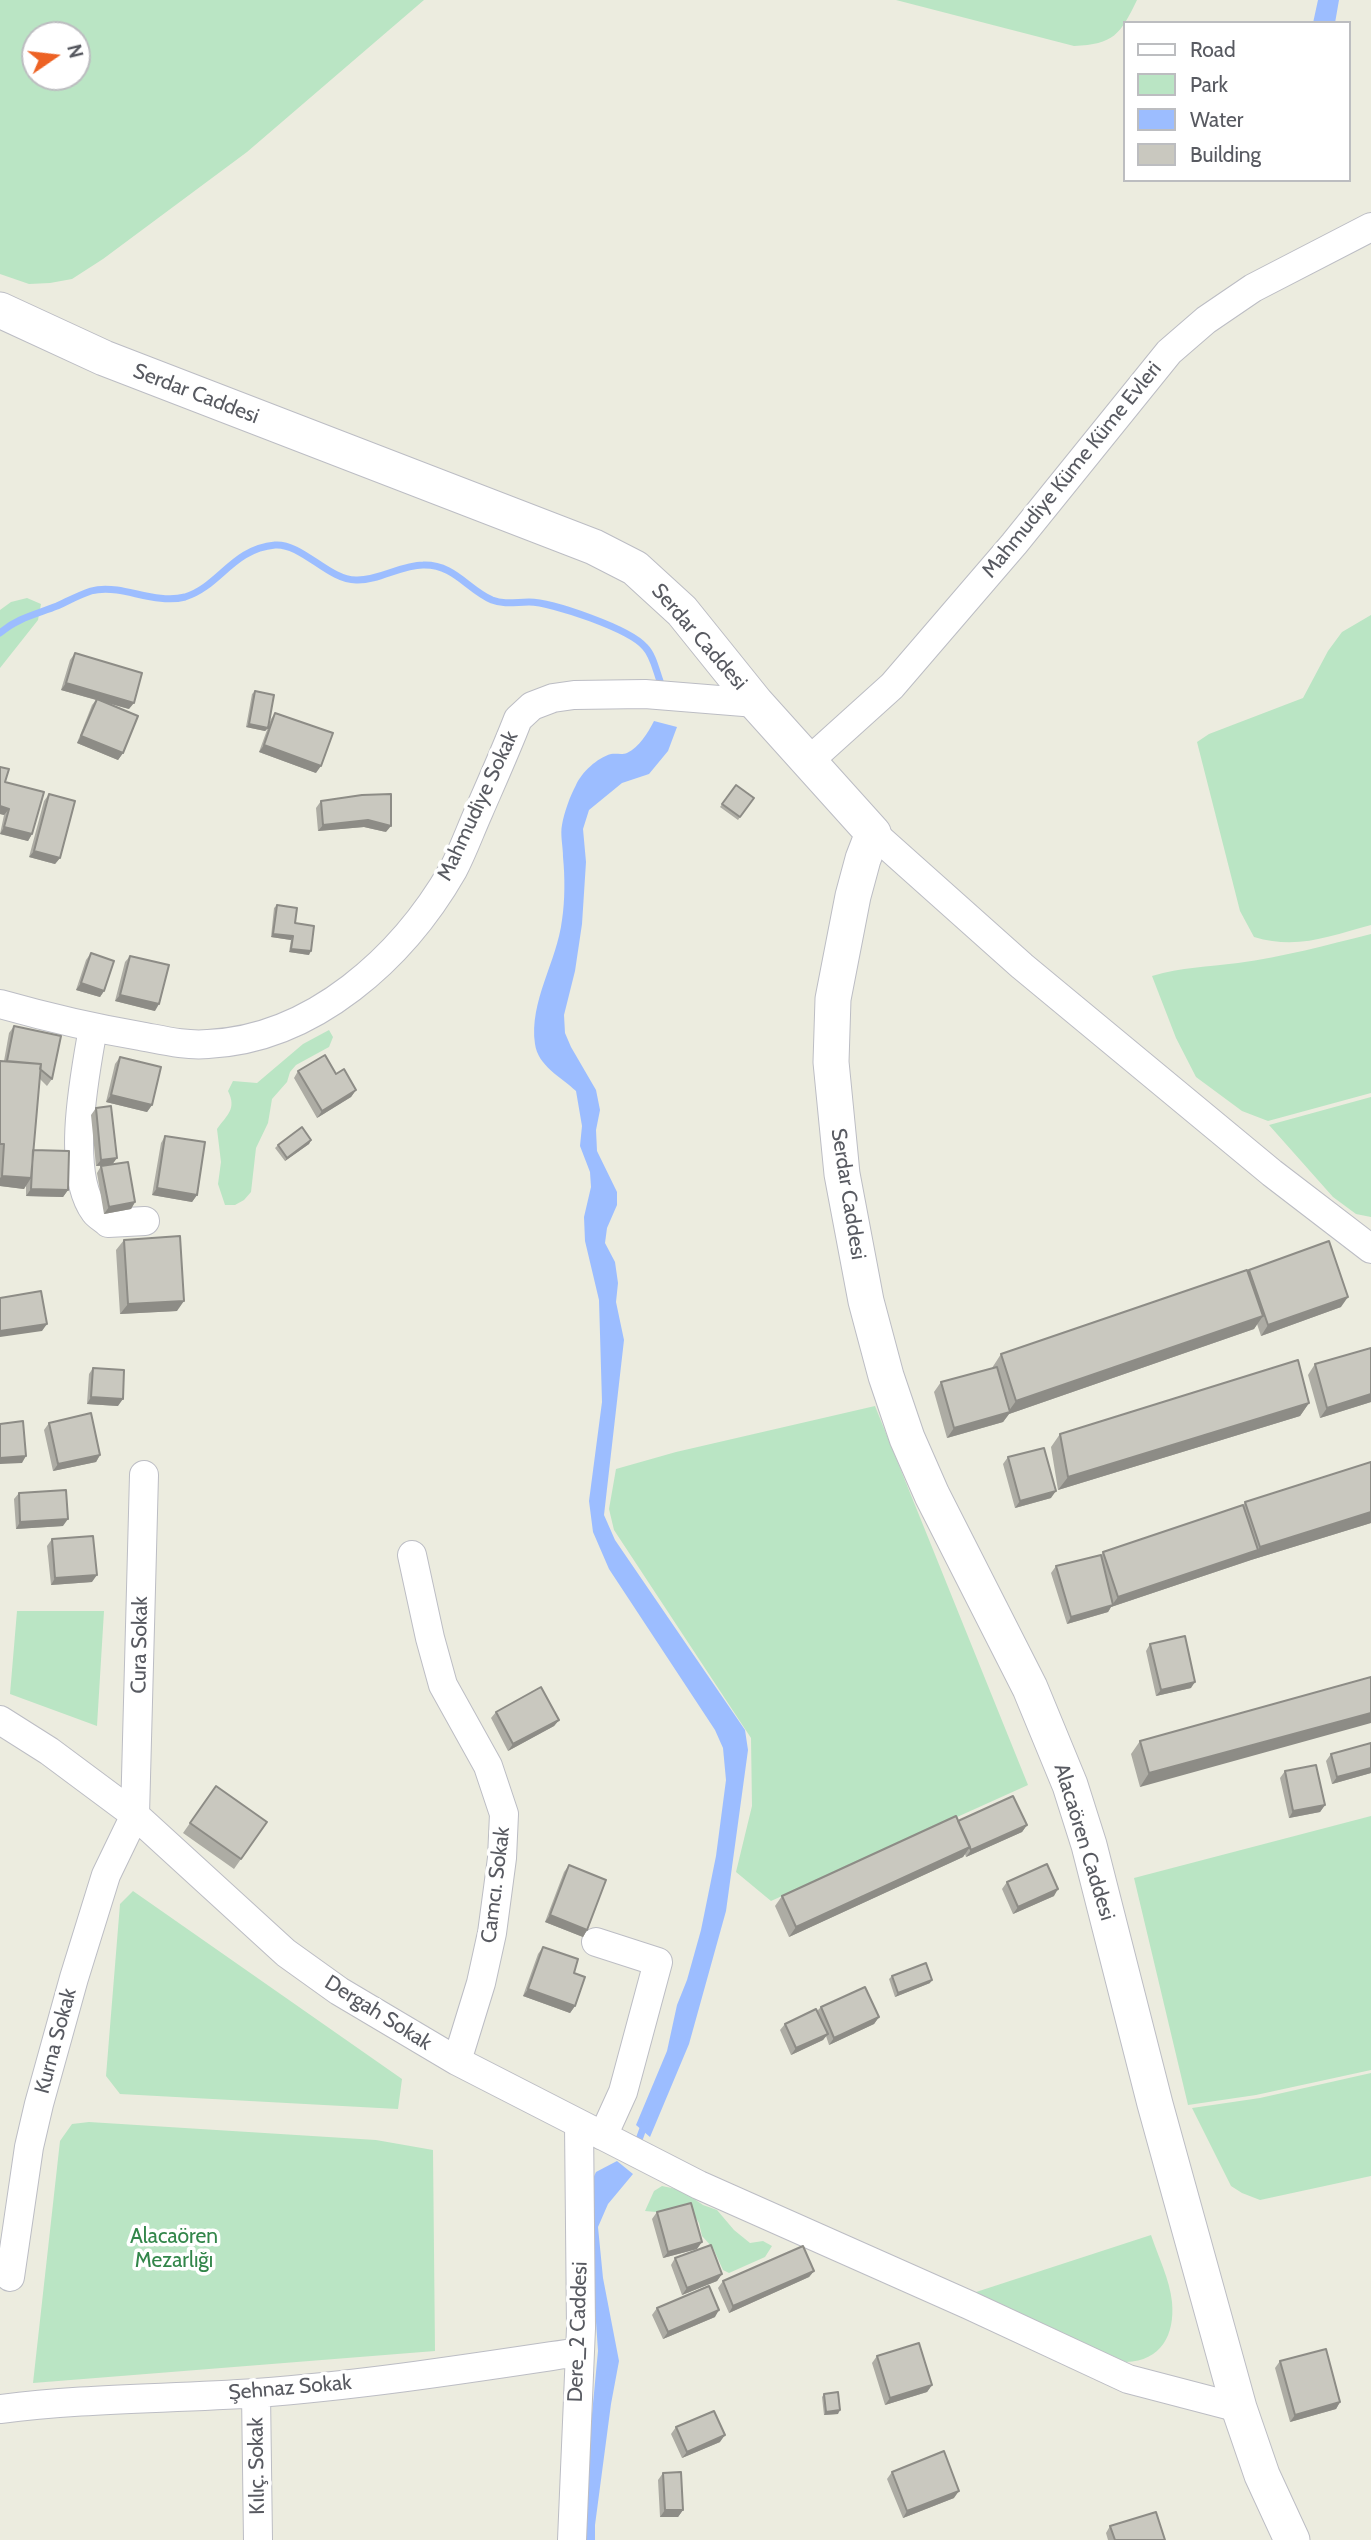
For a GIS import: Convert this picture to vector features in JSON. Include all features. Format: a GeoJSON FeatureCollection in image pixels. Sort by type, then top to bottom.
{"type":"FeatureCollection","features":[{"type":"Feature","properties":{"kind":"street","name":"Mahmudiye Küme Küme Evleri"},"geometry":{"type":"LineString","coordinates":[[810,761],[892,686],[1014,544],[1169,352],[1206,320],[1253,288],[1371,227]]}},
{"type":"Feature","properties":{"kind":"street","name":"Serdar Caddesi"},"geometry":{"type":"LineString","coordinates":[[0,310],[104,358],[605,552],[635,568],[682,611],[756,703],[873,833],[853,895],[833,999],[831,1062],[842,1174],[866,1301]]}},
{"type":"Feature","properties":{"kind":"street","name":"Mahmudiye Sokak"},"geometry":{"type":"LineString","coordinates":[[0,1004],[93,1028],[181,1044],[218,1043],[273,1031],[313,1014],[348,991],[385,958],[429,907],[454,868],[518,719],[532,706],[553,698],[574,695],[645,694],[756,703]]}},
{"type":"Feature","properties":{"kind":"street"},"geometry":{"type":"LineString","coordinates":[[873,833],[1022,966],[1272,1174],[1371,1249]]}},
{"type":"Feature","properties":{"kind":"street"},"geometry":{"type":"LineString","coordinates":[[93,1028],[79,1120],[80,1169],[95,1211],[108,1223],[145,1221]]}},
{"type":"Feature","properties":{"kind":"street","name":"Alacaören Caddesi"},"geometry":{"type":"LineString","coordinates":[[866,1301],[886,1376],[907,1438],[932,1495],[1030,1688],[1070,1785],[1239,2408],[1262,2475],[1292,2540]]}},
{"type":"Feature","properties":{"kind":"street","name":"Cura Sokak"},"geometry":{"type":"LineString","coordinates":[[135,1815],[144,1475]]}},
{"type":"Feature","properties":{"kind":"street","name":"Camcı. Sokak"},"geometry":{"type":"LineString","coordinates":[[412,1555],[443,1685],[488,1766],[504,1814],[502,1858],[492,1933],[481,1983],[457,2061]]}},
{"type":"Feature","properties":{"kind":"street","name":"Dergah Sokak"},"geometry":{"type":"LineString","coordinates":[[0,1720],[49,1751],[135,1815],[286,1952],[339,1991],[457,2061],[659,2165],[1128,2379],[1239,2408]]}},
{"type":"Feature","properties":{"kind":"street","name":"Kurna Sokak"},"geometry":{"type":"LineString","coordinates":[[10,2277],[29,2147],[39,2104],[106,1875],[135,1815]]}},
{"type":"Feature","properties":{"kind":"street"},"geometry":{"type":"LineString","coordinates":[[596,1942],[658,1962],[626,2081],[598,2133]]}},
{"type":"Feature","properties":{"kind":"street","name":"Dere_2 Caddesi"},"geometry":{"type":"LineString","coordinates":[[572,2540],[579,2352],[598,2133]]}},
{"type":"Feature","properties":{"kind":"street","name":"Şehnaz Sokak"},"geometry":{"type":"LineString","coordinates":[[0,2409],[61,2401],[256,2393],[448,2372],[579,2352]]}},
{"type":"Feature","properties":{"kind":"street","name":"Kılıç. Sokak"},"geometry":{"type":"LineString","coordinates":[[256,2393],[258,2540]]}},
{"type":"Feature","properties":{"kind":"green space"},"geometry":{"type":"Polygon","coordinates":[[[0,0],[424,0],[247,152],[103,259],[72,279],[29,284],[0,274],[0,0]]]}},
{"type":"Feature","properties":{"kind":"green space"},"geometry":{"type":"Polygon","coordinates":[[[896,0],[1137,0],[1126,21],[1122,21],[1122,27],[1114,35],[1098,43],[1074,46],[896,0]]]}},
{"type":"Feature","properties":{"kind":"green space"},"geometry":{"type":"Polygon","coordinates":[[[27,598],[41,604],[38,620],[0,668],[0,610],[11,602],[27,598]]]}},
{"type":"Feature","properties":{"kind":"green space"},"geometry":{"type":"Polygon","coordinates":[[[1371,615],[1371,925],[1299,942],[1270,941],[1254,937],[1240,911],[1197,742],[1209,734],[1303,698],[1328,651],[1342,632],[1371,615]]]}},
{"type":"Feature","properties":{"kind":"green space"},"geometry":{"type":"Polygon","coordinates":[[[1371,934],[1371,1093],[1268,1121],[1242,1111],[1196,1077],[1176,1038],[1152,976],[1272,957],[1371,934]]]}},
{"type":"Feature","properties":{"kind":"green space"},"geometry":{"type":"Polygon","coordinates":[[[329,1030],[333,1037],[329,1047],[296,1065],[287,1082],[272,1099],[268,1123],[256,1148],[251,1192],[235,1205],[225,1205],[218,1184],[221,1162],[217,1129],[231,1107],[228,1091],[233,1081],[257,1083],[303,1044],[329,1030]]]}},
{"type":"Feature","properties":{"kind":"green space"},"geometry":{"type":"Polygon","coordinates":[[[1371,1097],[1371,1217],[1356,1214],[1333,1197],[1269,1125],[1371,1097]]]}},
{"type":"Feature","properties":{"kind":"green space"},"geometry":{"type":"Polygon","coordinates":[[[875,1406],[1028,1785],[771,1901],[736,1872],[752,1806],[751,1738],[614,1530],[609,1509],[616,1469],[676,1452],[875,1406]]]}},
{"type":"Feature","properties":{"kind":"green space"},"geometry":{"type":"Polygon","coordinates":[[[17,1611],[104,1611],[97,1726],[10,1694],[17,1611]]]}},
{"type":"Feature","properties":{"kind":"green space"},"geometry":{"type":"Polygon","coordinates":[[[1371,1816],[1371,2070],[1256,2095],[1188,2105],[1134,1878],[1371,1816]]]}},
{"type":"Feature","properties":{"kind":"green space"},"geometry":{"type":"Polygon","coordinates":[[[133,1891],[402,2079],[398,2109],[120,2094],[106,2076],[120,1904],[133,1891]]]}},
{"type":"Feature","properties":{"kind":"green space"},"geometry":{"type":"Polygon","coordinates":[[[1371,2073],[1371,2176],[1260,2200],[1231,2186],[1192,2108],[1260,2098],[1371,2073]]]}},
{"type":"Feature","properties":{"kind":"green space","name":"Alacaören Mezarlığı"},"geometry":{"type":"Polygon","coordinates":[[[89,2122],[376,2140],[433,2150],[435,2351],[33,2383],[60,2141],[72,2124],[89,2122]]]}},
{"type":"Feature","properties":{"kind":"green space"},"geometry":{"type":"Polygon","coordinates":[[[662,2186],[681,2190],[703,2205],[717,2210],[734,2230],[750,2243],[763,2241],[772,2246],[765,2257],[729,2273],[723,2270],[713,2248],[702,2236],[699,2223],[687,2204],[656,2212],[645,2211],[654,2191],[662,2186]]]}},
{"type":"Feature","properties":{"kind":"green space"},"geometry":{"type":"Polygon","coordinates":[[[1151,2235],[1169,2285],[1172,2314],[1168,2335],[1163,2344],[1148,2357],[1126,2362],[973,2293],[1151,2235]]]}},
{"type":"Feature","properties":{"kind":"water"},"geometry":{"type":"Polygon","coordinates":[[[1318,0],[1339,0],[1335,21],[1313,21],[1318,0]]]}},
{"type":"Feature","properties":{"kind":"water"},"geometry":{"type":"Polygon","coordinates":[[[654,721],[677,727],[668,751],[649,774],[622,783],[589,810],[583,829],[586,862],[582,924],[575,971],[564,1015],[565,1033],[596,1090],[600,1110],[596,1130],[597,1151],[617,1192],[617,1205],[607,1228],[605,1243],[615,1262],[618,1283],[616,1302],[624,1340],[604,1515],[615,1540],[745,1730],[748,1750],[726,1911],[689,2044],[650,2137],[636,2125],[667,2051],[677,2005],[701,1930],[716,1856],[726,1780],[723,1748],[715,1730],[609,1569],[593,1532],[589,1501],[602,1402],[599,1300],[585,1241],[584,1217],[591,1187],[590,1172],[580,1146],[582,1126],[576,1091],[541,1059],[535,1044],[534,1028],[562,920],[564,881],[561,829],[569,799],[582,775],[591,766],[606,756],[625,754],[631,750],[643,739],[654,721]]]}},
{"type":"Feature","properties":{"kind":"water"},"geometry":{"type":"Polygon","coordinates":[[[617,2161],[633,2174],[608,2204],[598,2227],[603,2278],[619,2361],[611,2404],[595,2540],[580,2540],[598,2351],[587,2191],[596,2172],[617,2161]]]}},
{"type":"Feature","properties":{"kind":"building"},"geometry":{"type":"Polygon","coordinates":[[[75,653],[142,673],[134,703],[66,683],[75,653]]]}},
{"type":"Feature","properties":{"kind":"building"},"geometry":{"type":"Polygon","coordinates":[[[255,691],[274,695],[268,728],[249,724],[255,691]]]}},
{"type":"Feature","properties":{"kind":"building"},"geometry":{"type":"Polygon","coordinates":[[[97,699],[138,716],[123,753],[81,736],[97,699]]]}},
{"type":"Feature","properties":{"kind":"building"},"geometry":{"type":"Polygon","coordinates":[[[275,713],[333,733],[321,766],[264,745],[275,713]]]}},
{"type":"Feature","properties":{"kind":"building"},"geometry":{"type":"Polygon","coordinates":[[[0,767],[9,769],[5,782],[44,792],[32,834],[4,827],[9,809],[0,806],[0,767]]]}},
{"type":"Feature","properties":{"kind":"building"},"geometry":{"type":"Polygon","coordinates":[[[736,785],[754,798],[740,817],[722,804],[736,785]]]}},
{"type":"Feature","properties":{"kind":"building"},"geometry":{"type":"Polygon","coordinates":[[[49,794],[75,801],[60,858],[34,851],[49,794]]]}},
{"type":"Feature","properties":{"kind":"building"},"geometry":{"type":"Polygon","coordinates":[[[391,794],[391,826],[368,820],[323,825],[321,801],[391,794]]]}},
{"type":"Feature","properties":{"kind":"building"},"geometry":{"type":"Polygon","coordinates":[[[277,905],[297,908],[295,923],[314,926],[311,951],[291,949],[293,936],[273,934],[277,905]]]}},
{"type":"Feature","properties":{"kind":"building"},"geometry":{"type":"Polygon","coordinates":[[[91,953],[114,961],[104,991],[81,983],[91,953]]]}},
{"type":"Feature","properties":{"kind":"building"},"geometry":{"type":"Polygon","coordinates":[[[130,956],[169,965],[159,1004],[120,995],[130,956]]]}},
{"type":"Feature","properties":{"kind":"building"},"geometry":{"type":"Polygon","coordinates":[[[14,1026],[61,1036],[52,1079],[40,1069],[41,1064],[7,1061],[14,1026]]]}},
{"type":"Feature","properties":{"kind":"building"},"geometry":{"type":"Polygon","coordinates":[[[325,1055],[336,1074],[344,1069],[356,1090],[322,1111],[298,1071],[325,1055]]]}},
{"type":"Feature","properties":{"kind":"building"},"geometry":{"type":"Polygon","coordinates":[[[120,1057],[161,1067],[152,1105],[111,1095],[120,1057]]]}},
{"type":"Feature","properties":{"kind":"building"},"geometry":{"type":"Polygon","coordinates":[[[0,1061],[41,1064],[31,1178],[2,1176],[4,1144],[0,1144],[0,1061]]]}},
{"type":"Feature","properties":{"kind":"building"},"geometry":{"type":"Polygon","coordinates":[[[111,1106],[117,1158],[101,1160],[96,1108],[111,1106]]]}},
{"type":"Feature","properties":{"kind":"building"},"geometry":{"type":"Polygon","coordinates":[[[302,1127],[311,1140],[287,1158],[278,1145],[302,1127]]]}},
{"type":"Feature","properties":{"kind":"building"},"geometry":{"type":"Polygon","coordinates":[[[165,1136],[205,1142],[197,1195],[157,1188],[165,1136]]]}},
{"type":"Feature","properties":{"kind":"building"},"geometry":{"type":"Polygon","coordinates":[[[33,1150],[69,1151],[68,1190],[31,1189],[33,1150]]]}},
{"type":"Feature","properties":{"kind":"building"},"geometry":{"type":"Polygon","coordinates":[[[128,1162],[135,1202],[109,1207],[101,1166],[128,1162]]]}},
{"type":"Feature","properties":{"kind":"building"},"geometry":{"type":"Polygon","coordinates":[[[180,1236],[184,1301],[128,1304],[124,1240],[180,1236]]]}},
{"type":"Feature","properties":{"kind":"building"},"geometry":{"type":"Polygon","coordinates":[[[1329,1241],[1348,1297],[1268,1325],[1249,1270],[1329,1241]]]}},
{"type":"Feature","properties":{"kind":"building"},"geometry":{"type":"Polygon","coordinates":[[[1247,1270],[1263,1316],[1016,1401],[1001,1354],[1247,1270]]]}},
{"type":"Feature","properties":{"kind":"building"},"geometry":{"type":"Polygon","coordinates":[[[41,1291],[47,1324],[0,1331],[0,1298],[41,1291]]]}},
{"type":"Feature","properties":{"kind":"building"},"geometry":{"type":"Polygon","coordinates":[[[1371,1348],[1371,1394],[1327,1408],[1315,1364],[1371,1348]]]}},
{"type":"Feature","properties":{"kind":"building"},"geometry":{"type":"Polygon","coordinates":[[[1298,1360],[1309,1403],[1068,1477],[1060,1434],[1298,1360]]]}},
{"type":"Feature","properties":{"kind":"building"},"geometry":{"type":"Polygon","coordinates":[[[997,1367],[1010,1412],[954,1428],[941,1382],[997,1367]]]}},
{"type":"Feature","properties":{"kind":"building"},"geometry":{"type":"Polygon","coordinates":[[[93,1368],[124,1370],[123,1399],[91,1397],[93,1368]]]}},
{"type":"Feature","properties":{"kind":"building"},"geometry":{"type":"Polygon","coordinates":[[[91,1413],[100,1455],[58,1464],[49,1423],[91,1413]]]}},
{"type":"Feature","properties":{"kind":"building"},"geometry":{"type":"Polygon","coordinates":[[[23,1421],[26,1456],[0,1458],[0,1424],[23,1421]]]}},
{"type":"Feature","properties":{"kind":"building"},"geometry":{"type":"Polygon","coordinates":[[[1044,1448],[1056,1491],[1020,1501],[1008,1457],[1044,1448]]]}},
{"type":"Feature","properties":{"kind":"building"},"geometry":{"type":"Polygon","coordinates":[[[1371,1462],[1371,1512],[1260,1547],[1245,1502],[1371,1462]]]}},
{"type":"Feature","properties":{"kind":"building"},"geometry":{"type":"Polygon","coordinates":[[[66,1490],[68,1519],[20,1522],[19,1493],[66,1490]]]}},
{"type":"Feature","properties":{"kind":"building"},"geometry":{"type":"Polygon","coordinates":[[[1243,1505],[1258,1550],[1118,1597],[1103,1552],[1243,1505]]]}},
{"type":"Feature","properties":{"kind":"building"},"geometry":{"type":"Polygon","coordinates":[[[93,1536],[97,1575],[55,1578],[52,1539],[93,1536]]]}},
{"type":"Feature","properties":{"kind":"building"},"geometry":{"type":"Polygon","coordinates":[[[1101,1555],[1113,1605],[1071,1617],[1056,1566],[1101,1555]]]}},
{"type":"Feature","properties":{"kind":"building"},"geometry":{"type":"Polygon","coordinates":[[[1185,1636],[1195,1682],[1161,1690],[1150,1644],[1185,1636]]]}},
{"type":"Feature","properties":{"kind":"building"},"geometry":{"type":"Polygon","coordinates":[[[1371,1677],[1371,1713],[1149,1773],[1140,1741],[1371,1677]]]}},
{"type":"Feature","properties":{"kind":"building"},"geometry":{"type":"Polygon","coordinates":[[[541,1687],[559,1720],[513,1744],[496,1712],[541,1687]]]}},
{"type":"Feature","properties":{"kind":"building"},"geometry":{"type":"Polygon","coordinates":[[[1371,1743],[1371,1768],[1337,1777],[1331,1754],[1371,1743]]]}},
{"type":"Feature","properties":{"kind":"building"},"geometry":{"type":"Polygon","coordinates":[[[1316,1765],[1325,1805],[1293,1811],[1285,1771],[1316,1765]]]}},
{"type":"Feature","properties":{"kind":"building"},"geometry":{"type":"Polygon","coordinates":[[[216,1786],[267,1822],[241,1859],[190,1823],[216,1786]]]}},
{"type":"Feature","properties":{"kind":"building"},"geometry":{"type":"Polygon","coordinates":[[[1013,1796],[1027,1825],[971,1850],[958,1821],[1013,1796]]]}},
{"type":"Feature","properties":{"kind":"building"},"geometry":{"type":"Polygon","coordinates":[[[956,1816],[970,1847],[796,1927],[782,1896],[956,1816]]]}},
{"type":"Feature","properties":{"kind":"building"},"geometry":{"type":"Polygon","coordinates":[[[1047,1864],[1058,1889],[1018,1907],[1007,1882],[1047,1864]]]}},
{"type":"Feature","properties":{"kind":"building"},"geometry":{"type":"Polygon","coordinates":[[[569,1865],[606,1880],[587,1930],[550,1915],[569,1865]]]}},
{"type":"Feature","properties":{"kind":"building"},"geometry":{"type":"Polygon","coordinates":[[[543,1947],[578,1959],[574,1973],[585,1977],[575,2006],[528,1989],[543,1947]]]}},
{"type":"Feature","properties":{"kind":"building"},"geometry":{"type":"Polygon","coordinates":[[[926,1963],[932,1980],[898,1993],[892,1976],[926,1963]]]}},
{"type":"Feature","properties":{"kind":"building"},"geometry":{"type":"Polygon","coordinates":[[[865,1987],[879,2017],[834,2038],[821,2007],[865,1987]]]}},
{"type":"Feature","properties":{"kind":"building"},"geometry":{"type":"Polygon","coordinates":[[[816,2009],[828,2034],[796,2048],[785,2024],[816,2009]]]}},
{"type":"Feature","properties":{"kind":"building"},"geometry":{"type":"Polygon","coordinates":[[[691,2203],[702,2242],[668,2252],[657,2212],[691,2203]]]}},
{"type":"Feature","properties":{"kind":"building"},"geometry":{"type":"Polygon","coordinates":[[[711,2245],[722,2274],[687,2288],[675,2258],[711,2245]]]}},
{"type":"Feature","properties":{"kind":"building"},"geometry":{"type":"Polygon","coordinates":[[[803,2246],[814,2271],[733,2306],[723,2281],[803,2246]]]}},
{"type":"Feature","properties":{"kind":"building"},"geometry":{"type":"Polygon","coordinates":[[[709,2286],[719,2310],[668,2332],[657,2308],[709,2286]]]}},
{"type":"Feature","properties":{"kind":"building"},"geometry":{"type":"Polygon","coordinates":[[[919,2343],[932,2385],[890,2398],[877,2356],[919,2343]]]}},
{"type":"Feature","properties":{"kind":"building"},"geometry":{"type":"Polygon","coordinates":[[[1326,2349],[1340,2402],[1295,2415],[1280,2361],[1326,2349]]]}},
{"type":"Feature","properties":{"kind":"building"},"geometry":{"type":"Polygon","coordinates":[[[838,2392],[840,2410],[826,2412],[824,2394],[838,2392]]]}},
{"type":"Feature","properties":{"kind":"building"},"geometry":{"type":"Polygon","coordinates":[[[714,2411],[725,2435],[687,2452],[676,2427],[714,2411]]]}},
{"type":"Feature","properties":{"kind":"building"},"geometry":{"type":"Polygon","coordinates":[[[944,2451],[959,2491],[907,2511],[892,2472],[944,2451]]]}},
{"type":"Feature","properties":{"kind":"building"},"geometry":{"type":"Polygon","coordinates":[[[681,2472],[683,2510],[665,2510],[663,2473],[681,2472]]]}},
{"type":"Feature","properties":{"kind":"building"},"geometry":{"type":"Polygon","coordinates":[[[1156,2512],[1165,2540],[1115,2540],[1110,2526],[1156,2512]]]}},
{"type":"Feature","properties":{"kind":"waterway"},"geometry":{"type":"LineString","coordinates":[[0,633],[20,620],[94,590],[117,590],[168,599],[185,597],[208,585],[248,553],[275,545],[295,550],[346,578],[364,580],[406,567],[434,566],[452,573],[497,602],[540,603],[590,618],[624,632],[645,647],[660,681]]}},
{"type":"Feature","properties":{"kind":"waterway"},"geometry":{"type":"LineString","coordinates":[[636,2148],[645,2123]]}}]}
